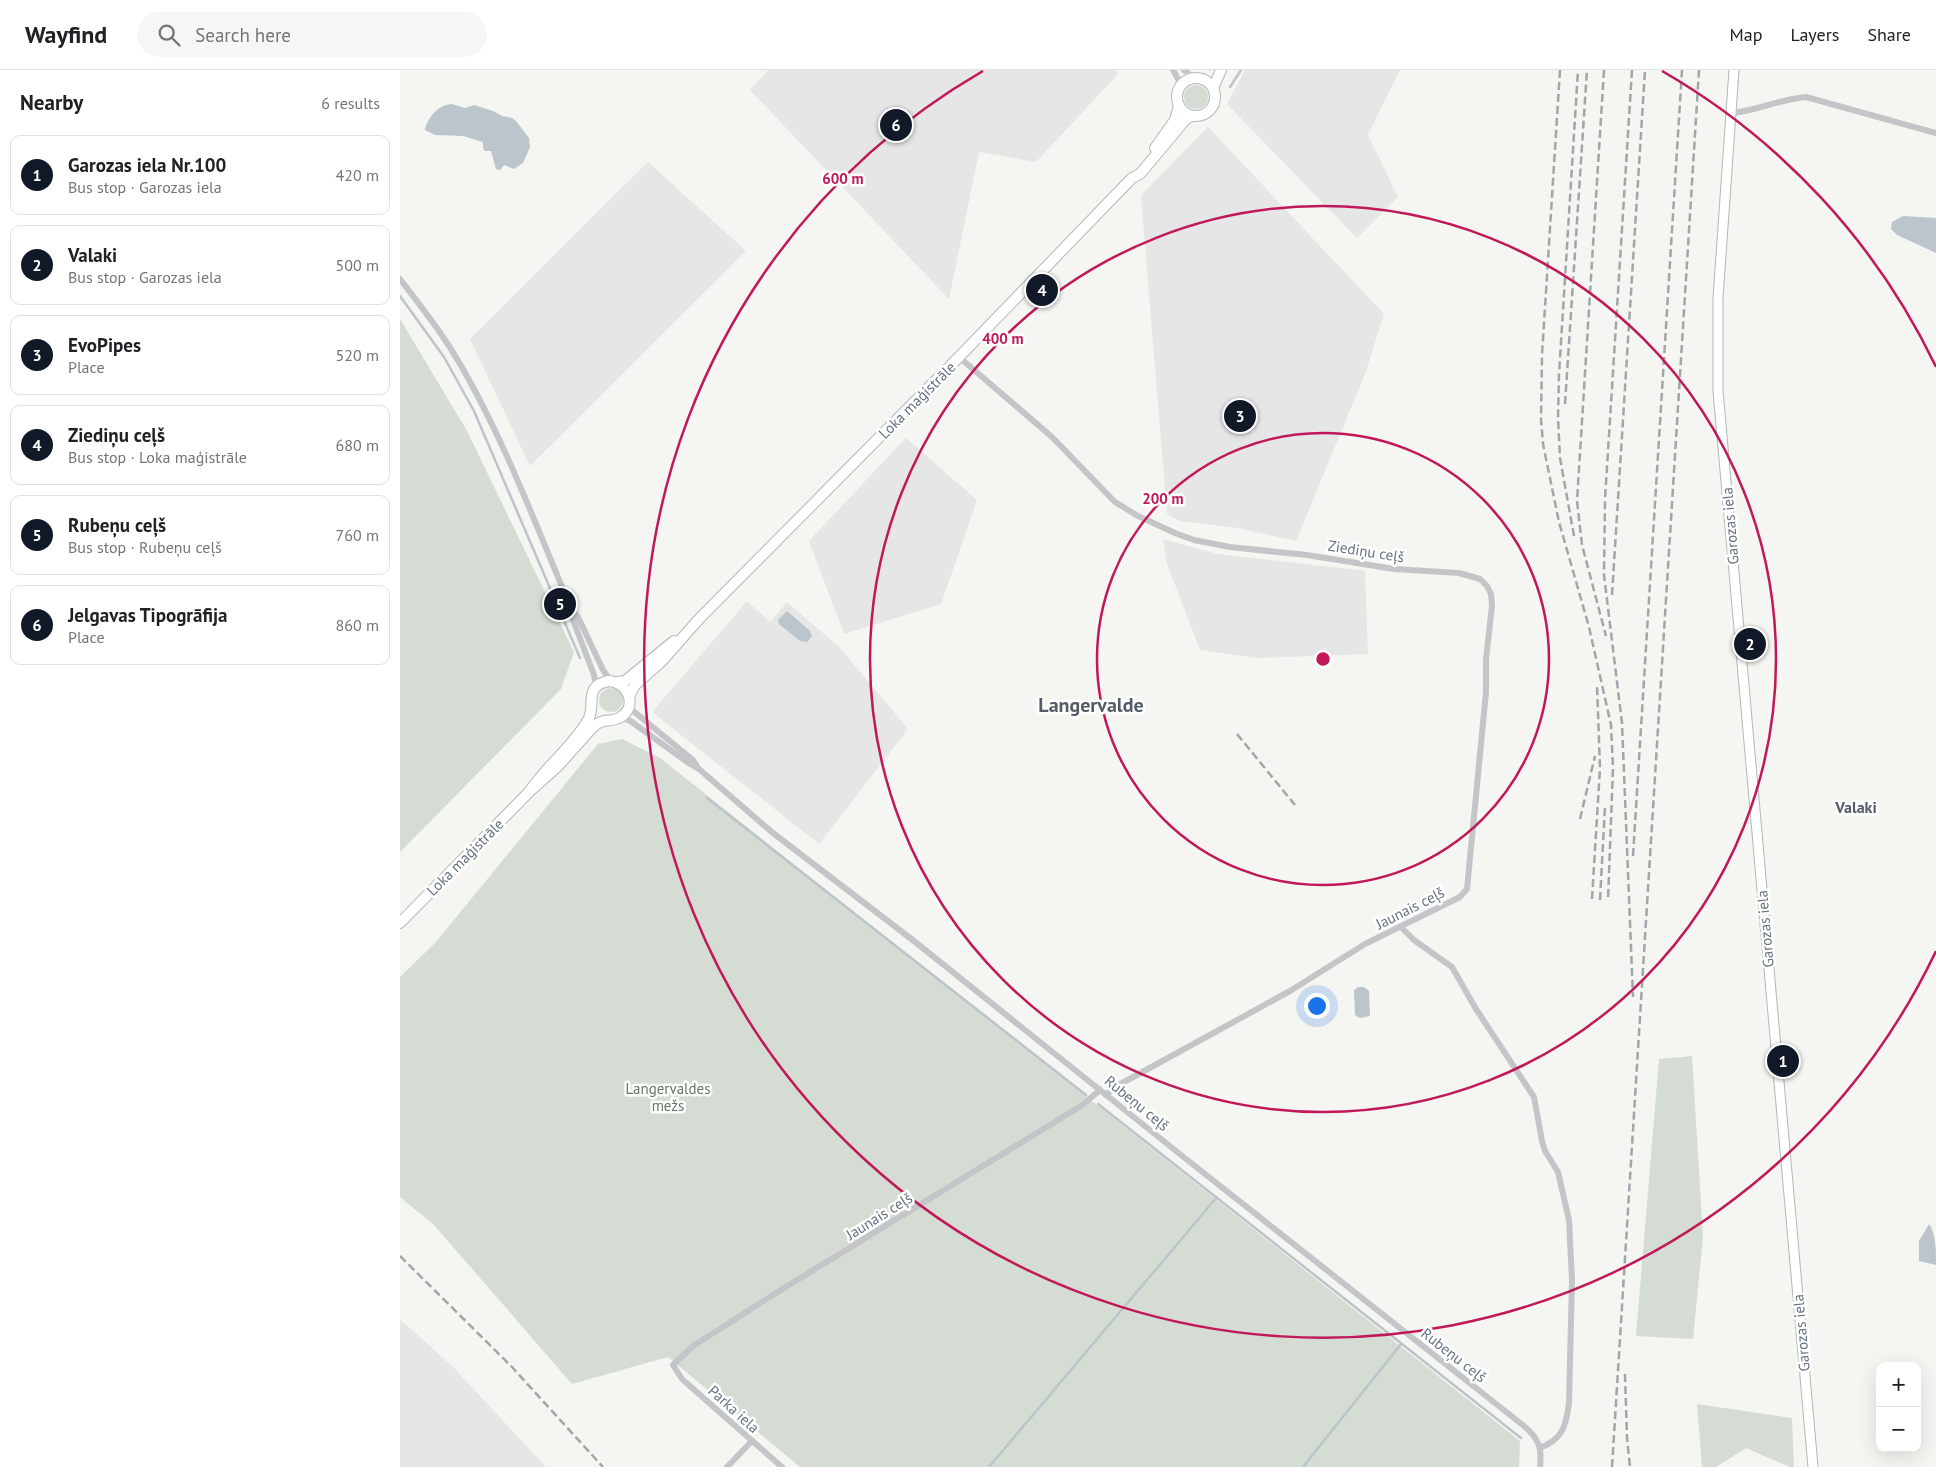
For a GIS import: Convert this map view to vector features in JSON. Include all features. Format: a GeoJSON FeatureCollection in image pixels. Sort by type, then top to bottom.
{"type":"FeatureCollection","features":[{"type":"Feature","properties":{"kind":"main road"},"geometry":{"type":"LineString","coordinates":[[1180,87],[1189,79],[1197,78],[1210,70]]}},
{"type":"Feature","properties":{"kind":"main road","name":"Loka maģistrāle"},"geometry":{"type":"LineString","coordinates":[[1132,178],[1140,174],[1186,119],[1209,111],[1215,100],[1213,88],[1221,70]]}},
{"type":"Feature","properties":{"kind":"main road","name":"Garozas iela"},"geometry":{"type":"LineString","coordinates":[[1734,70],[1718,298],[1718,391],[1813,1467]]}},
{"type":"Feature","properties":{"kind":"main road"},"geometry":{"type":"LineString","coordinates":[[1197,78],[1210,84],[1213,88]]}},
{"type":"Feature","properties":{"kind":"main road","name":"Loka maģistrāle"},"geometry":{"type":"LineString","coordinates":[[619,718],[624,715],[635,685],[662,661],[699,619],[959,357],[1132,178],[1175,120],[1179,106],[1177,96],[1180,87]]}},
{"type":"Feature","properties":{"kind":"main road"},"geometry":{"type":"LineString","coordinates":[[1179,106],[1182,111],[1192,116]]}},
{"type":"Feature","properties":{"kind":"main road","name":"Loka maģistrāle"},"geometry":{"type":"LineString","coordinates":[[530,791],[537,780],[564,752],[588,721],[592,708],[591,694],[596,686],[604,682],[625,681],[699,619]]}},
{"type":"Feature","properties":{"kind":"main road"},"geometry":{"type":"LineString","coordinates":[[616,682],[625,688],[629,701]]}},
{"type":"Feature","properties":{"kind":"main road"},"geometry":{"type":"LineString","coordinates":[[592,708],[600,717],[605,719],[619,718]]}},
{"type":"Feature","properties":{"kind":"main road","name":"Loka maģistrāle"},"geometry":{"type":"LineString","coordinates":[[400,923],[530,791],[558,766],[593,727],[605,719]]}},
{"type":"Feature","properties":{"kind":"street"},"geometry":{"type":"LineString","coordinates":[[1173,70],[1180,87]]}},
{"type":"Feature","properties":{"kind":"street"},"geometry":{"type":"LineString","coordinates":[[1184,70],[1197,78]]}},
{"type":"Feature","properties":{"kind":"street"},"geometry":{"type":"LineString","coordinates":[[1731,113],[1748,112],[1788,99],[1806,97],[1936,133]]}},
{"type":"Feature","properties":{"kind":"street"},"geometry":{"type":"LineString","coordinates":[[400,279],[445,340],[477,394],[572,611],[573,620],[594,675],[596,686]]}},
{"type":"Feature","properties":{"kind":"street","name":"Ziediņu ceļš"},"geometry":{"type":"LineString","coordinates":[[959,357],[1052,437],[1115,502],[1138,516],[1176,533],[1194,540],[1230,547],[1308,555],[1394,569],[1459,573],[1480,579],[1487,586],[1491,594]]}},
{"type":"Feature","properties":{"kind":"street","name":"Jaunais ceļš"},"geometry":{"type":"LineString","coordinates":[[1106,1094],[1115,1087],[1290,991],[1365,944],[1460,897],[1467,889],[1486,692],[1485,665],[1492,606],[1491,594]]}},
{"type":"Feature","properties":{"kind":"street"},"geometry":{"type":"LineString","coordinates":[[572,611],[578,617],[603,670],[608,678],[616,682]]}},
{"type":"Feature","properties":{"kind":"street","name":"Rubeņu ceļš"},"geometry":{"type":"LineString","coordinates":[[629,701],[632,710],[693,760],[699,770]]}},
{"type":"Feature","properties":{"kind":"street","name":"Rubeņu ceļš"},"geometry":{"type":"LineString","coordinates":[[619,718],[629,720],[699,770],[767,828],[914,941],[1524,1426],[1534,1435],[1540,1448]]}},
{"type":"Feature","properties":{"kind":"street"},"geometry":{"type":"LineString","coordinates":[[1400,927],[1414,940],[1452,967],[1476,1009],[1534,1097],[1544,1146],[1558,1172],[1569,1220],[1572,1280],[1569,1403],[1563,1431],[1551,1444],[1540,1448],[1540,1467]]}},
{"type":"Feature","properties":{"kind":"street","name":"Jaunais ceļš"},"geometry":{"type":"LineString","coordinates":[[673,1365],[693,1346],[1081,1106],[1100,1090]]}},
{"type":"Feature","properties":{"kind":"street","name":"Parka iela"},"geometry":{"type":"LineString","coordinates":[[673,1365],[682,1379],[782,1467]]}},
{"type":"Feature","properties":{"kind":"street"},"geometry":{"type":"LineString","coordinates":[[727,1467],[752,1441]]}},
{"type":"Feature","properties":{"kind":"shaded area"},"geometry":{"type":"Polygon","coordinates":[[[768,70],[1115,70],[1118,74],[1036,162],[979,152],[949,299],[750,90],[768,70]]]}},
{"type":"Feature","properties":{"kind":"shaded area"},"geometry":{"type":"Polygon","coordinates":[[[1245,70],[1400,70],[1368,135],[1398,197],[1357,238],[1227,104],[1245,70]]]}},
{"type":"Feature","properties":{"kind":"shaded area"},"geometry":{"type":"Polygon","coordinates":[[[452,104],[465,108],[474,105],[516,121],[529,138],[530,147],[523,163],[514,169],[504,165],[500,170],[496,169],[491,151],[485,151],[483,142],[463,136],[435,135],[425,130],[434,112],[443,106],[452,104]]]}},
{"type":"Feature","properties":{"kind":"shaded area"},"geometry":{"type":"Polygon","coordinates":[[[1208,127],[1384,314],[1365,374],[1296,541],[1238,528],[1180,521],[1167,514],[1141,195],[1208,127]]]}},
{"type":"Feature","properties":{"kind":"shaded area"},"geometry":{"type":"Polygon","coordinates":[[[648,162],[746,251],[530,466],[470,339],[648,162]]]}},
{"type":"Feature","properties":{"kind":"shaded area"},"geometry":{"type":"Polygon","coordinates":[[[1903,216],[1936,218],[1936,253],[1897,235],[1891,229],[1892,222],[1903,216]]]}},
{"type":"Feature","properties":{"kind":"shaded area"},"geometry":{"type":"Polygon","coordinates":[[[906,438],[977,500],[941,604],[844,634],[809,541],[906,438]]]}},
{"type":"Feature","properties":{"kind":"shaded area"},"geometry":{"type":"Polygon","coordinates":[[[1163,539],[1218,554],[1365,571],[1368,654],[1257,658],[1200,650],[1167,564],[1163,539]]]}},
{"type":"Feature","properties":{"kind":"shaded area"},"geometry":{"type":"Polygon","coordinates":[[[747,601],[770,622],[787,602],[840,648],[908,729],[819,844],[652,712],[747,601]]]}},
{"type":"Feature","properties":{"kind":"shaded area"},"geometry":{"type":"Polygon","coordinates":[[[787,611],[810,631],[812,636],[807,642],[800,641],[779,624],[778,620],[787,611]]]}},
{"type":"Feature","properties":{"kind":"shaded area"},"geometry":{"type":"Polygon","coordinates":[[[1358,987],[1364,987],[1369,991],[1370,1016],[1360,1018],[1355,1015],[1354,990],[1358,987]]]}},
{"type":"Feature","properties":{"kind":"shaded area"},"geometry":{"type":"Polygon","coordinates":[[[1929,1224],[1936,1249],[1936,1265],[1919,1261],[1919,1241],[1929,1224]]]}},
{"type":"Feature","properties":{"kind":"shaded area"},"geometry":{"type":"Polygon","coordinates":[[[400,1319],[453,1367],[546,1467],[400,1467],[400,1319]]]}},
{"type":"Feature","properties":{"kind":"green space"},"geometry":{"type":"Polygon","coordinates":[[[1196,85],[1201,86],[1207,92],[1207,102],[1201,108],[1196,109],[1191,108],[1185,102],[1184,97],[1185,92],[1191,86],[1196,85]]]}},
{"type":"Feature","properties":{"kind":"green space"},"geometry":{"type":"Polygon","coordinates":[[[400,319],[467,431],[574,652],[561,689],[400,852],[400,319]]]}},
{"type":"Feature","properties":{"kind":"green space"},"geometry":{"type":"Polygon","coordinates":[[[611,688],[616,689],[622,695],[622,705],[616,711],[611,712],[606,711],[600,705],[599,700],[600,695],[606,689],[611,688]]]}},
{"type":"Feature","properties":{"kind":"green space","name":"Langervaldes mežs"},"geometry":{"type":"Polygon","coordinates":[[[622,739],[660,758],[1520,1441],[1519,1467],[800,1467],[668,1357],[572,1384],[434,1225],[400,1197],[400,977],[435,943],[598,744],[622,739]]]}},
{"type":"Feature","properties":{"kind":"green space"},"geometry":{"type":"Polygon","coordinates":[[[1692,1056],[1703,1237],[1693,1339],[1636,1336],[1659,1059],[1692,1056]]]}},
{"type":"Feature","properties":{"kind":"green space"},"geometry":{"type":"Polygon","coordinates":[[[1697,1404],[1792,1418],[1794,1467],[1746,1448],[1716,1467],[1702,1467],[1697,1404]]]}},
{"type":"Feature","properties":{"kind":"waterway"},"geometry":{"type":"LineString","coordinates":[[1230,87],[1241,70]]}},
{"type":"Feature","properties":{"kind":"waterway"},"geometry":{"type":"LineString","coordinates":[[400,296],[444,357],[474,411],[580,658]]}},
{"type":"Feature","properties":{"kind":"waterway"},"geometry":{"type":"LineString","coordinates":[[707,798],[1086,1095]]}},
{"type":"Feature","properties":{"kind":"waterway"},"geometry":{"type":"LineString","coordinates":[[1098,1104],[1521,1438]]}},
{"type":"Feature","properties":{"kind":"waterway"},"geometry":{"type":"LineString","coordinates":[[989,1467],[1217,1197]]}},
{"type":"Feature","properties":{"kind":"waterway"},"geometry":{"type":"LineString","coordinates":[[1303,1467],[1401,1344]]}},
{"type":"Feature","properties":{"kind":"railway"},"geometry":{"type":"LineString","coordinates":[[1560,70],[1542,355],[1541,419],[1543,444],[1559,522],[1589,627],[1611,725],[1613,768],[1608,900]]}},
{"type":"Feature","properties":{"kind":"railway"},"geometry":{"type":"LineString","coordinates":[[1574,536],[1560,458],[1558,418],[1559,374],[1578,70]]}},
{"type":"Feature","properties":{"kind":"railway"},"geometry":{"type":"LineString","coordinates":[[1565,404],[1587,70]]}},
{"type":"Feature","properties":{"kind":"railway"},"geometry":{"type":"LineString","coordinates":[[1604,70],[1577,501],[1582,545],[1606,636]]}},
{"type":"Feature","properties":{"kind":"railway"},"geometry":{"type":"LineString","coordinates":[[1632,70],[1605,499],[1604,575],[1622,723],[1633,997]]}},
{"type":"Feature","properties":{"kind":"railway"},"geometry":{"type":"LineString","coordinates":[[1612,595],[1645,70]]}},
{"type":"Feature","properties":{"kind":"railway"},"geometry":{"type":"LineString","coordinates":[[1633,856],[1682,70]]}},
{"type":"Feature","properties":{"kind":"railway"},"geometry":{"type":"LineString","coordinates":[[1612,1467],[1699,70]]}},
{"type":"Feature","properties":{"kind":"railway"},"geometry":{"type":"LineString","coordinates":[[1592,899],[1600,768],[1597,685]]}},
{"type":"Feature","properties":{"kind":"railway"},"geometry":{"type":"LineString","coordinates":[[1237,734],[1295,805]]}},
{"type":"Feature","properties":{"kind":"railway"},"geometry":{"type":"LineString","coordinates":[[1580,819],[1595,756]]}},
{"type":"Feature","properties":{"kind":"railway"},"geometry":{"type":"LineString","coordinates":[[1600,900],[1605,807]]}},
{"type":"Feature","properties":{"kind":"railway"},"geometry":{"type":"LineString","coordinates":[[400,1256],[511,1366],[603,1467]]}},
{"type":"Feature","properties":{"kind":"railway"},"geometry":{"type":"LineString","coordinates":[[1625,1374],[1630,1467]]}},
{"type":"Feature","properties":{"kind":"place","name":"Jelgavas Tipogrāfija"},"geometry":{"type":"Point","coordinates":[896,125]}},
{"type":"Feature","properties":{"kind":"place","name":"Ziediņu ceļš"},"geometry":{"type":"Point","coordinates":[1042,290]}},
{"type":"Feature","properties":{"kind":"place","name":"EvoPipes"},"geometry":{"type":"Point","coordinates":[1240,416]}},
{"type":"Feature","properties":{"kind":"place","name":"Rubeņu ceļš"},"geometry":{"type":"Point","coordinates":[560,604]}},
{"type":"Feature","properties":{"kind":"place","name":"Valaki"},"geometry":{"type":"Point","coordinates":[1750,644]}},
{"type":"Feature","properties":{"kind":"place","name":"Garozas iela Nr.100"},"geometry":{"type":"Point","coordinates":[1783,1061]}},
{"type":"Feature","properties":{"kind":"district","name":"Langervalde"},"geometry":{"type":"Point","coordinates":[1091,705]}},
{"type":"Feature","properties":{"kind":"district","name":"Valaki"},"geometry":{"type":"Point","coordinates":[1856,807]}}]}
